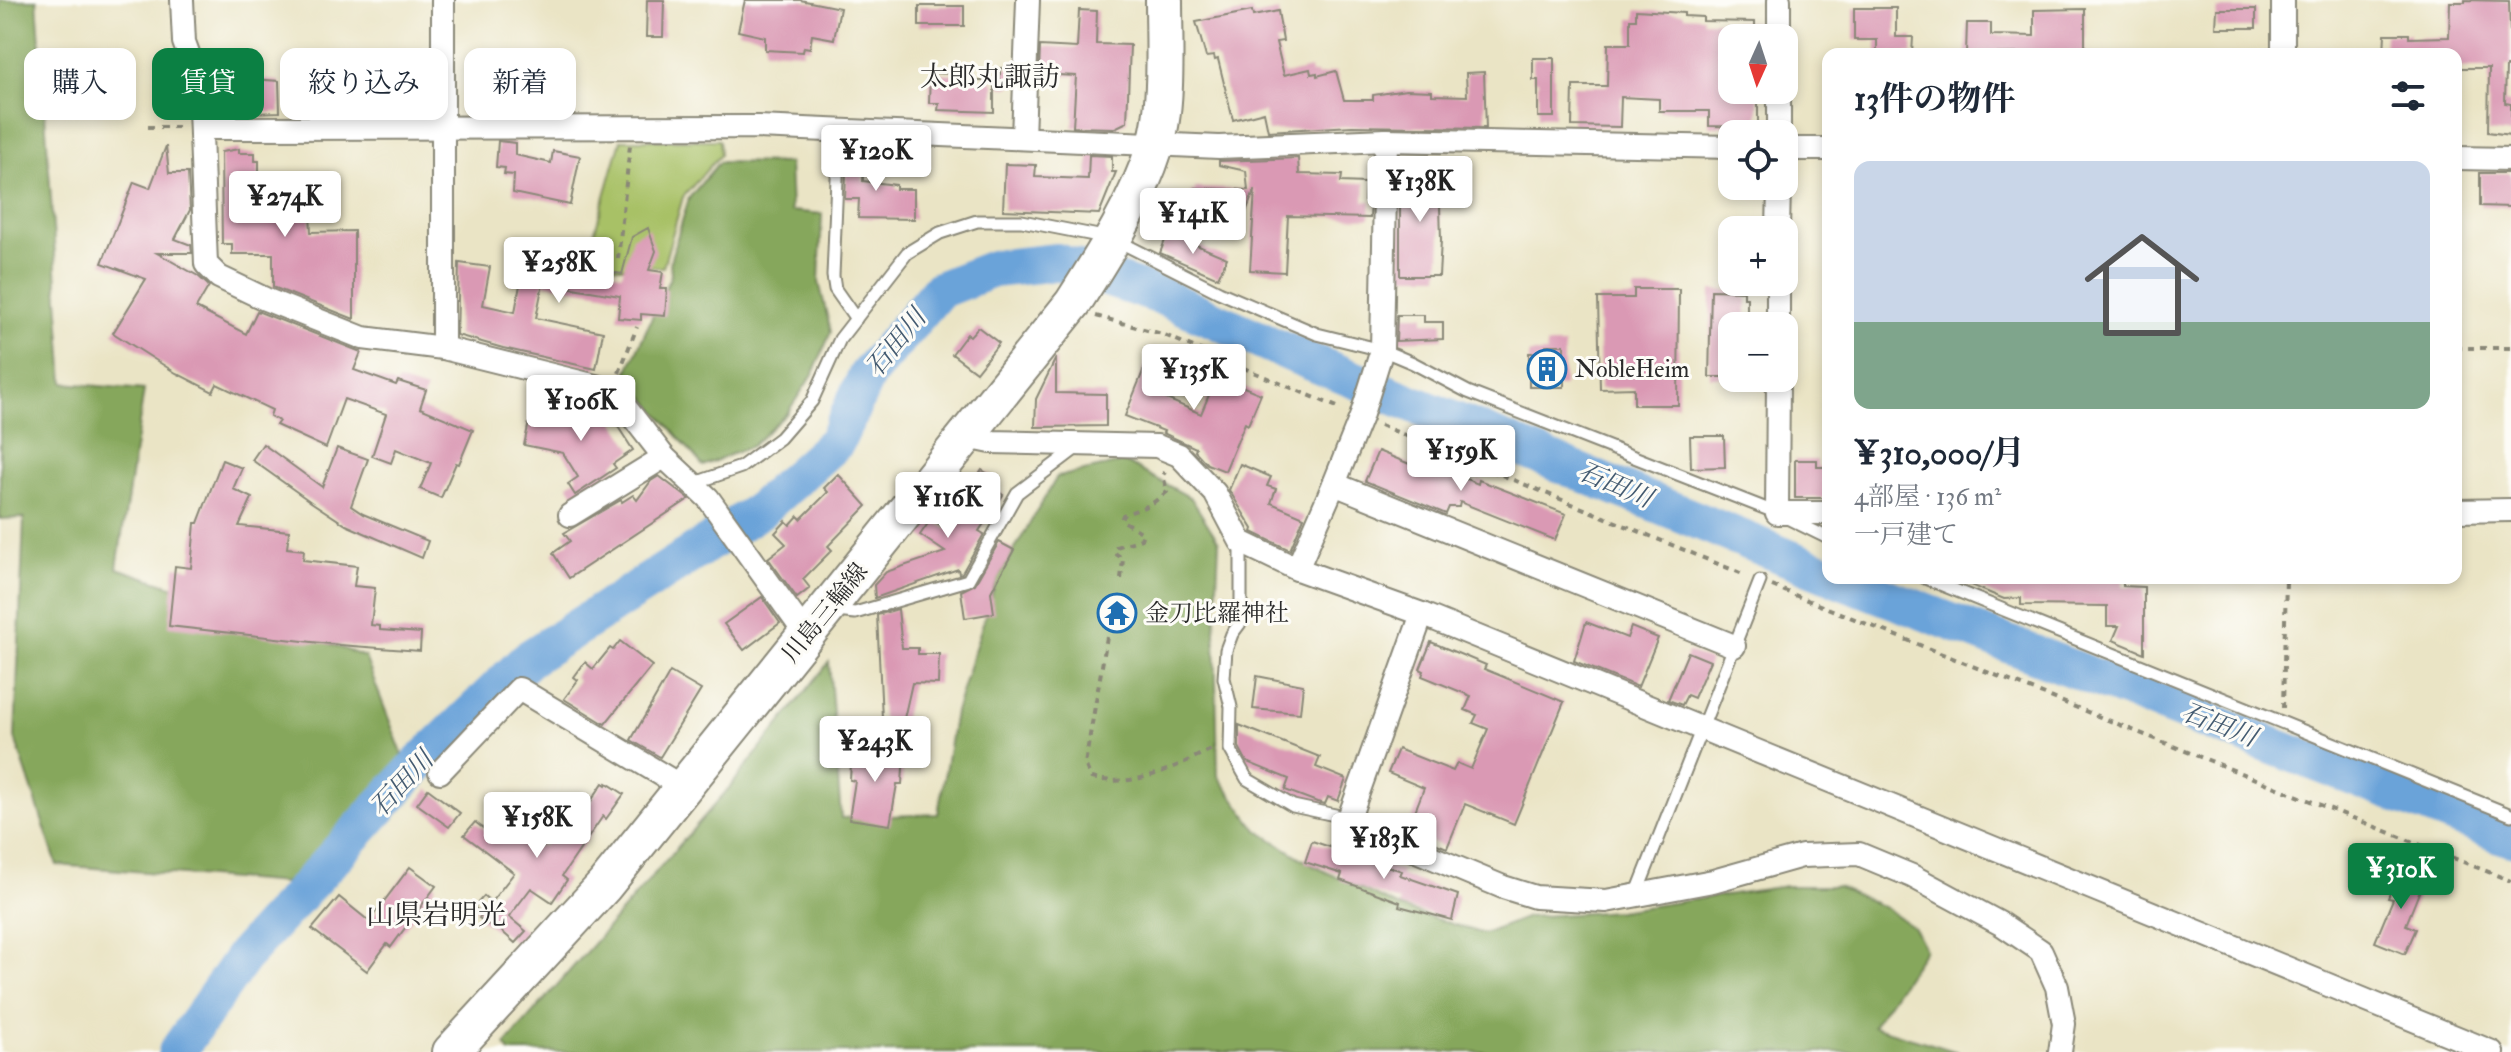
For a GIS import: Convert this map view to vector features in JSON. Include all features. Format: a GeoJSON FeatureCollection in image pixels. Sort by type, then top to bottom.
{"type":"FeatureCollection","features":[{"type":"Feature","properties":{"kind":"main road","name":"川島三輪線"},"geometry":{"type":"LineString","coordinates":[[451,1052],[604,886],[1070,306],[1111,244],[1156,144],[1163,89],[1164,0]]}},
{"type":"Feature","properties":{"kind":"street"},"geometry":{"type":"LineString","coordinates":[[182,0],[184,42],[199,83],[206,264],[219,277],[363,338],[443,348],[612,390],[664,457],[700,491],[817,623]]}},
{"type":"Feature","properties":{"kind":"street"},"geometry":{"type":"LineString","coordinates":[[443,0],[443,348]]}},
{"type":"Feature","properties":{"kind":"street"},"geometry":{"type":"LineString","coordinates":[[1023,138],[1028,0]]}},
{"type":"Feature","properties":{"kind":"street"},"geometry":{"type":"LineString","coordinates":[[1779,0],[1779,24]]}},
{"type":"Feature","properties":{"kind":"street"},"geometry":{"type":"LineString","coordinates":[[2283,0],[2283,48]]}},
{"type":"Feature","properties":{"kind":"street"},"geometry":{"type":"LineString","coordinates":[[202,128],[758,127],[1219,147],[1386,140],[1718,147]]}},
{"type":"Feature","properties":{"kind":"street"},"geometry":{"type":"LineString","coordinates":[[1297,569],[1334,484],[1382,350],[1386,140]]}},
{"type":"Feature","properties":{"kind":"street"},"geometry":{"type":"LineString","coordinates":[[1798,149],[1822,149]]}},
{"type":"Feature","properties":{"kind":"street"},"geometry":{"type":"LineString","coordinates":[[2462,158],[2511,159]]}},
{"type":"Feature","properties":{"kind":"street"},"geometry":{"type":"LineString","coordinates":[[1778,392],[1777,513],[1822,513]]}},
{"type":"Feature","properties":{"kind":"street"},"geometry":{"type":"LineString","coordinates":[[967,437],[991,442],[1157,446],[1179,455],[1215,493],[1241,542],[1297,569],[1422,614],[2492,1052]]}},
{"type":"Feature","properties":{"kind":"street"},"geometry":{"type":"LineString","coordinates":[[570,515],[664,457]]}},
{"type":"Feature","properties":{"kind":"street"},"geometry":{"type":"LineString","coordinates":[[1334,484],[1734,646]]}},
{"type":"Feature","properties":{"kind":"street"},"geometry":{"type":"LineString","coordinates":[[2462,511],[2511,510]]}},
{"type":"Feature","properties":{"kind":"street"},"geometry":{"type":"LineString","coordinates":[[1422,614],[1349,818],[1352,824],[1503,887],[1535,897],[1606,901],[1713,881],[1802,856],[1859,854],[1925,883],[2001,924],[2041,951],[2057,987],[2064,1024],[2060,1052]]}},
{"type":"Feature","properties":{"kind":"street"},"geometry":{"type":"LineString","coordinates":[[440,772],[519,689],[684,788]]}},
{"type":"Feature","properties":{"kind":"lane"},"geometry":{"type":"LineString","coordinates":[[839,130],[833,276],[835,289],[856,319]]}},
{"type":"Feature","properties":{"kind":"lane"},"geometry":{"type":"LineString","coordinates":[[700,491],[741,467],[780,438],[812,401],[840,339],[907,253],[940,233],[977,221],[1022,221],[1111,244],[1317,334],[1382,350],[1468,392],[1777,513],[1822,535]]}},
{"type":"Feature","properties":{"kind":"lane"},"geometry":{"type":"LineString","coordinates":[[817,623],[968,580],[1017,493],[1079,445]]}},
{"type":"Feature","properties":{"kind":"lane"},"geometry":{"type":"LineString","coordinates":[[1241,542],[1241,622],[1226,650],[1224,678],[1231,707],[1230,749],[1247,779],[1293,806],[1349,818]]}},
{"type":"Feature","properties":{"kind":"lane"},"geometry":{"type":"LineString","coordinates":[[1635,895],[1760,581]]}},
{"type":"Feature","properties":{"kind":"lane"},"geometry":{"type":"LineString","coordinates":[[1940,584],[2511,815]]}},
{"type":"Feature","properties":{"kind":"path"},"geometry":{"type":"LineString","coordinates":[[148,127],[202,128]]}},
{"type":"Feature","properties":{"kind":"path"},"geometry":{"type":"LineString","coordinates":[[618,259],[632,127]]}},
{"type":"Feature","properties":{"kind":"path"},"geometry":{"type":"LineString","coordinates":[[1070,306],[1162,334],[1760,581],[2511,881]]}},
{"type":"Feature","properties":{"kind":"path"},"geometry":{"type":"LineString","coordinates":[[612,390],[637,327]]}},
{"type":"Feature","properties":{"kind":"path"},"geometry":{"type":"LineString","coordinates":[[2462,348],[2511,348]]}},
{"type":"Feature","properties":{"kind":"path"},"geometry":{"type":"LineString","coordinates":[[1121,579],[1123,559],[1115,553],[1116,547],[1141,539],[1143,533],[1121,520],[1123,515],[1150,505],[1167,492],[1163,475],[1179,455]]}},
{"type":"Feature","properties":{"kind":"path"},"geometry":{"type":"LineString","coordinates":[[2283,723],[2286,584]]}},
{"type":"Feature","properties":{"kind":"path"},"geometry":{"type":"LineString","coordinates":[[1107,637],[1085,764],[1091,778],[1107,781],[1158,776],[1230,740]]}},
{"type":"Feature","properties":{"kind":"green space"},"geometry":{"type":"Polygon","coordinates":[[[0,0],[37,0],[40,48],[24,48],[24,120],[45,120],[64,383],[144,390],[117,568],[225,604],[365,657],[408,769],[285,883],[57,865],[15,738],[24,518],[0,519],[0,0]]]}},
{"type":"Feature","properties":{"kind":"green space"},"geometry":{"type":"Polygon","coordinates":[[[621,140],[719,140],[720,155],[683,197],[663,267],[615,267],[586,262],[621,140]]]}},
{"type":"Feature","properties":{"kind":"green space"},"geometry":{"type":"Polygon","coordinates":[[[719,162],[789,163],[791,211],[822,214],[819,282],[831,332],[813,374],[787,413],[752,446],[703,466],[626,375],[671,275],[670,261],[689,198],[719,162]]]}},
{"type":"Feature","properties":{"kind":"green space"},"geometry":{"type":"Polygon","coordinates":[[[1125,462],[1191,498],[1219,542],[1215,632],[1218,776],[1257,830],[1314,866],[1401,908],[1484,934],[1527,917],[1618,911],[1786,886],[1837,886],[1886,908],[1914,928],[1925,949],[1873,1026],[1958,1052],[510,1052],[505,1045],[730,787],[829,662],[841,818],[938,814],[955,712],[996,581],[1057,477],[1125,462]]]}},
{"type":"Feature","properties":{"kind":"building"},"geometry":{"type":"Polygon","coordinates":[[[647,0],[664,0],[663,37],[646,37],[647,0]]]}},
{"type":"Feature","properties":{"kind":"building"},"geometry":{"type":"Polygon","coordinates":[[[745,0],[800,0],[840,8],[834,39],[812,35],[810,48],[804,47],[803,52],[765,50],[765,37],[738,31],[745,0]]]}},
{"type":"Feature","properties":{"kind":"building"},"geometry":{"type":"Polygon","coordinates":[[[2509,1],[2511,66],[2506,66],[2505,103],[2511,104],[2511,135],[2488,132],[2489,68],[2462,68],[2462,48],[2384,48],[2385,34],[2409,34],[2409,38],[2449,37],[2450,2],[2509,1]]]}},
{"type":"Feature","properties":{"kind":"building"},"geometry":{"type":"Polygon","coordinates":[[[919,6],[964,6],[964,26],[919,26],[919,6]]]}},
{"type":"Feature","properties":{"kind":"building"},"geometry":{"type":"Polygon","coordinates":[[[1854,8],[1896,8],[1896,37],[1913,37],[1912,48],[1877,48],[1877,40],[1854,40],[1854,8]]]}},
{"type":"Feature","properties":{"kind":"building"},"geometry":{"type":"Polygon","coordinates":[[[2085,9],[2085,48],[1966,48],[1967,23],[1991,23],[1991,35],[2034,36],[2034,10],[2085,9]]]}},
{"type":"Feature","properties":{"kind":"building"},"geometry":{"type":"Polygon","coordinates":[[[2217,9],[2256,9],[2256,28],[2216,28],[2217,9]]]}},
{"type":"Feature","properties":{"kind":"building"},"geometry":{"type":"Polygon","coordinates":[[[1079,10],[1097,11],[1096,44],[1130,45],[1127,122],[1115,128],[1073,127],[1076,76],[1039,74],[1040,46],[1077,48],[1079,10]]]}},
{"type":"Feature","properties":{"kind":"building"},"geometry":{"type":"Polygon","coordinates":[[[1636,10],[1684,13],[1684,16],[1703,17],[1703,21],[1755,22],[1718,24],[1718,104],[1758,104],[1758,120],[1718,120],[1718,126],[1709,126],[1709,111],[1659,111],[1659,99],[1621,97],[1620,127],[1572,126],[1573,86],[1607,86],[1608,44],[1630,44],[1630,19],[1636,19],[1636,10]]]}},
{"type":"Feature","properties":{"kind":"building"},"geometry":{"type":"Polygon","coordinates":[[[1252,11],[1253,16],[1278,11],[1283,41],[1276,42],[1284,75],[1310,69],[1311,74],[1317,73],[1317,76],[1336,71],[1344,100],[1373,100],[1373,95],[1406,90],[1432,91],[1432,95],[1467,96],[1466,73],[1484,72],[1486,128],[1352,126],[1268,131],[1264,112],[1233,120],[1218,59],[1206,57],[1196,22],[1252,11]]]}},
{"type":"Feature","properties":{"kind":"building"},"geometry":{"type":"Polygon","coordinates":[[[1533,58],[1554,58],[1554,117],[1538,117],[1538,80],[1533,80],[1533,58]]]}},
{"type":"Feature","properties":{"kind":"building"},"geometry":{"type":"Polygon","coordinates":[[[1000,68],[1012,68],[1011,87],[1000,86],[1000,68]]]}},
{"type":"Feature","properties":{"kind":"building"},"geometry":{"type":"Polygon","coordinates":[[[930,73],[959,74],[959,81],[994,81],[994,112],[938,110],[939,103],[929,103],[930,73]]]}},
{"type":"Feature","properties":{"kind":"building"},"geometry":{"type":"Polygon","coordinates":[[[264,80],[279,81],[280,112],[264,113],[264,80]]]}},
{"type":"Feature","properties":{"kind":"building"},"geometry":{"type":"Polygon","coordinates":[[[498,141],[515,143],[515,155],[551,163],[553,151],[580,156],[570,205],[513,193],[514,175],[504,174],[505,168],[496,167],[498,141]]]}},
{"type":"Feature","properties":{"kind":"building"},"geometry":{"type":"Polygon","coordinates":[[[166,146],[169,173],[188,173],[190,210],[175,239],[191,245],[192,253],[157,253],[198,276],[209,286],[196,308],[246,334],[257,311],[361,352],[354,370],[396,385],[398,381],[426,390],[420,408],[473,430],[441,498],[420,489],[431,463],[396,449],[391,463],[372,456],[386,414],[344,399],[326,448],[276,425],[279,421],[270,416],[272,410],[217,384],[213,392],[176,373],[113,333],[146,279],[102,263],[134,182],[150,188],[166,146]]]}},
{"type":"Feature","properties":{"kind":"building"},"geometry":{"type":"Polygon","coordinates":[[[239,149],[239,153],[255,153],[255,161],[259,161],[259,194],[288,194],[288,214],[310,214],[311,232],[354,231],[354,319],[273,287],[273,254],[232,254],[232,244],[222,244],[221,152],[239,149]]]}},
{"type":"Feature","properties":{"kind":"building"},"geometry":{"type":"Polygon","coordinates":[[[847,149],[864,149],[863,181],[896,185],[896,189],[914,189],[914,219],[858,218],[859,199],[845,199],[847,149]]]}},
{"type":"Feature","properties":{"kind":"building"},"geometry":{"type":"Polygon","coordinates":[[[1089,155],[1112,156],[1112,172],[1116,172],[1099,214],[1003,210],[1005,164],[1036,165],[1035,177],[1088,179],[1089,155]]]}},
{"type":"Feature","properties":{"kind":"building"},"geometry":{"type":"Polygon","coordinates":[[[1298,158],[1299,174],[1342,175],[1341,182],[1365,183],[1364,201],[1371,201],[1370,218],[1288,216],[1285,272],[1250,270],[1255,189],[1241,224],[1189,222],[1191,191],[1195,188],[1248,190],[1246,171],[1219,165],[1219,161],[1298,158]]]}},
{"type":"Feature","properties":{"kind":"building"},"geometry":{"type":"Polygon","coordinates":[[[1400,171],[1439,172],[1439,276],[1400,276],[1400,171]]]}},
{"type":"Feature","properties":{"kind":"building"},"geometry":{"type":"Polygon","coordinates":[[[2480,173],[2511,173],[2511,207],[2480,206],[2480,173]]]}},
{"type":"Feature","properties":{"kind":"building"},"geometry":{"type":"Polygon","coordinates":[[[648,228],[656,251],[649,270],[663,272],[660,289],[667,289],[665,316],[641,314],[641,320],[618,318],[620,296],[543,283],[536,318],[603,332],[596,369],[457,335],[459,263],[490,267],[483,305],[515,312],[525,258],[622,274],[632,237],[648,228]]]}},
{"type":"Feature","properties":{"kind":"building"},"geometry":{"type":"Polygon","coordinates":[[[1168,233],[1227,258],[1218,278],[1160,253],[1168,233]]]}},
{"type":"Feature","properties":{"kind":"building"},"geometry":{"type":"Polygon","coordinates":[[[1634,289],[1679,289],[1678,405],[1634,405],[1634,388],[1600,389],[1598,298],[1634,298],[1634,289]]]}},
{"type":"Feature","properties":{"kind":"building"},"geometry":{"type":"Polygon","coordinates":[[[1711,290],[1718,290],[1718,296],[1744,296],[1747,298],[1747,312],[1718,312],[1718,377],[1709,377],[1711,290]]]}},
{"type":"Feature","properties":{"kind":"building"},"geometry":{"type":"Polygon","coordinates":[[[1397,315],[1424,315],[1424,322],[1443,322],[1443,339],[1396,341],[1397,315]]]}},
{"type":"Feature","properties":{"kind":"building"},"geometry":{"type":"Polygon","coordinates":[[[978,327],[999,343],[976,372],[952,354],[967,334],[970,336],[978,327]]]}},
{"type":"Feature","properties":{"kind":"building","name":"NobleHeim"},"geometry":{"type":"Polygon","coordinates":[[[1546,345],[1564,345],[1564,387],[1529,387],[1529,353],[1547,353],[1546,345]]]}},
{"type":"Feature","properties":{"kind":"building"},"geometry":{"type":"Polygon","coordinates":[[[1152,349],[1176,363],[1162,397],[1201,414],[1217,376],[1261,394],[1225,471],[1207,464],[1195,451],[1196,448],[1125,416],[1152,349]]]}},
{"type":"Feature","properties":{"kind":"building"},"geometry":{"type":"Polygon","coordinates":[[[1056,358],[1056,393],[1106,394],[1106,426],[1035,427],[1036,399],[1056,358]]]}},
{"type":"Feature","properties":{"kind":"building"},"geometry":{"type":"Polygon","coordinates":[[[602,402],[633,450],[613,464],[616,468],[575,495],[568,484],[578,477],[563,453],[524,445],[531,413],[580,420],[581,416],[602,402]]]}},
{"type":"Feature","properties":{"kind":"building"},"geometry":{"type":"Polygon","coordinates":[[[1690,436],[1724,436],[1725,467],[1691,468],[1690,436]]]}},
{"type":"Feature","properties":{"kind":"building"},"geometry":{"type":"Polygon","coordinates":[[[263,444],[322,487],[337,448],[368,459],[351,506],[428,541],[422,558],[346,525],[252,460],[263,444]]]}},
{"type":"Feature","properties":{"kind":"building"},"geometry":{"type":"Polygon","coordinates":[[[1378,451],[1419,468],[1424,455],[1447,464],[1444,470],[1478,484],[1479,480],[1566,514],[1555,540],[1460,502],[1459,507],[1449,507],[1446,514],[1365,481],[1378,451]]]}},
{"type":"Feature","properties":{"kind":"building"},"geometry":{"type":"Polygon","coordinates":[[[222,460],[242,468],[233,489],[252,498],[239,526],[289,531],[287,548],[304,550],[303,560],[357,566],[354,586],[375,588],[371,625],[380,626],[380,630],[421,633],[420,651],[169,626],[175,566],[191,568],[195,523],[198,523],[222,460]]]}},
{"type":"Feature","properties":{"kind":"building"},"geometry":{"type":"Polygon","coordinates":[[[1795,460],[1817,460],[1817,467],[1822,467],[1822,498],[1795,498],[1795,460]]]}},
{"type":"Feature","properties":{"kind":"building"},"geometry":{"type":"Polygon","coordinates":[[[1240,464],[1271,477],[1267,486],[1276,489],[1271,503],[1304,517],[1290,550],[1252,532],[1229,490],[1240,464]]]}},
{"type":"Feature","properties":{"kind":"building"},"geometry":{"type":"Polygon","coordinates":[[[982,470],[999,481],[993,488],[1003,495],[979,531],[984,534],[962,573],[959,574],[958,569],[875,598],[874,585],[886,572],[945,552],[920,535],[931,519],[947,529],[982,470]]]}},
{"type":"Feature","properties":{"kind":"building"},"geometry":{"type":"Polygon","coordinates":[[[838,474],[867,506],[828,546],[832,550],[803,579],[810,588],[797,598],[768,558],[786,544],[775,533],[786,521],[790,525],[798,516],[801,519],[828,492],[824,488],[838,474]]]}},
{"type":"Feature","properties":{"kind":"building"},"geometry":{"type":"Polygon","coordinates":[[[659,476],[689,499],[569,578],[553,553],[570,541],[564,533],[621,500],[633,495],[637,500],[651,481],[659,476]]]}},
{"type":"Feature","properties":{"kind":"building"},"geometry":{"type":"Polygon","coordinates":[[[999,542],[1014,550],[991,592],[994,613],[965,618],[961,591],[975,584],[999,542]]]}},
{"type":"Feature","properties":{"kind":"building"},"geometry":{"type":"Polygon","coordinates":[[[1968,584],[2123,584],[2144,587],[2144,653],[2113,640],[2119,626],[2107,626],[2107,606],[2021,605],[2021,598],[2004,599],[1968,584]]]}},
{"type":"Feature","properties":{"kind":"building"},"geometry":{"type":"Polygon","coordinates":[[[762,597],[780,623],[744,650],[724,624],[762,597]]]}},
{"type":"Feature","properties":{"kind":"building"},"geometry":{"type":"Polygon","coordinates":[[[898,609],[902,648],[918,648],[918,654],[939,654],[938,684],[912,683],[903,723],[882,718],[877,615],[898,609]]]}},
{"type":"Feature","properties":{"kind":"building"},"geometry":{"type":"Polygon","coordinates":[[[1586,622],[1627,638],[1631,627],[1658,638],[1638,687],[1574,661],[1586,622]]]}},
{"type":"Feature","properties":{"kind":"building"},"geometry":{"type":"Polygon","coordinates":[[[620,641],[652,666],[605,724],[564,699],[578,680],[574,677],[585,662],[593,669],[620,641]]]}},
{"type":"Feature","properties":{"kind":"building"},"geometry":{"type":"Polygon","coordinates":[[[1431,642],[1486,665],[1484,669],[1564,702],[1514,824],[1465,804],[1447,848],[1407,832],[1424,788],[1388,773],[1398,749],[1453,771],[1457,763],[1471,769],[1488,729],[1473,723],[1477,715],[1465,710],[1471,696],[1422,676],[1424,671],[1420,669],[1431,642]]]}},
{"type":"Feature","properties":{"kind":"building"},"geometry":{"type":"Polygon","coordinates":[[[1688,652],[1710,661],[1694,698],[1687,695],[1682,705],[1668,700],[1688,652]]]}},
{"type":"Feature","properties":{"kind":"building"},"geometry":{"type":"Polygon","coordinates":[[[670,672],[701,690],[660,757],[631,740],[670,672]]]}},
{"type":"Feature","properties":{"kind":"building"},"geometry":{"type":"Polygon","coordinates":[[[1257,676],[1303,685],[1300,713],[1253,709],[1257,676]]]}},
{"type":"Feature","properties":{"kind":"building"},"geometry":{"type":"Polygon","coordinates":[[[1239,725],[1320,757],[1316,767],[1346,779],[1338,801],[1328,797],[1325,804],[1285,790],[1289,779],[1247,762],[1239,747],[1239,725]]]}},
{"type":"Feature","properties":{"kind":"building"},"geometry":{"type":"Polygon","coordinates":[[[852,748],[904,752],[902,784],[897,784],[890,825],[849,819],[855,781],[850,780],[852,748]]]}},
{"type":"Feature","properties":{"kind":"building"},"geometry":{"type":"Polygon","coordinates":[[[603,783],[624,794],[606,819],[603,816],[562,876],[567,880],[552,902],[531,888],[509,917],[526,931],[515,943],[498,928],[496,930],[479,918],[482,914],[474,907],[484,896],[491,902],[514,873],[464,835],[475,822],[492,835],[500,824],[504,824],[537,848],[539,844],[543,847],[559,823],[562,826],[565,824],[574,811],[581,816],[603,783]]]}},
{"type":"Feature","properties":{"kind":"building"},"geometry":{"type":"Polygon","coordinates":[[[428,789],[460,813],[449,827],[417,804],[428,789]]]}},
{"type":"Feature","properties":{"kind":"building"},"geometry":{"type":"Polygon","coordinates":[[[1312,841],[1402,871],[1400,875],[1458,895],[1452,920],[1399,906],[1400,902],[1340,880],[1342,874],[1305,862],[1312,841]]]}},
{"type":"Feature","properties":{"kind":"building"},"geometry":{"type":"Polygon","coordinates":[[[2401,865],[2426,875],[2406,925],[2416,929],[2405,954],[2375,942],[2393,899],[2388,898],[2401,865]]]}},
{"type":"Feature","properties":{"kind":"building"},"geometry":{"type":"Polygon","coordinates":[[[410,867],[436,886],[391,947],[387,944],[367,971],[312,929],[339,897],[369,921],[410,867]]]}},
{"type":"Feature","properties":{"kind":"waterway","name":"石田川"},"geometry":{"type":"LineString","coordinates":[[177,1052],[245,954],[419,764],[528,659],[760,510],[836,442],[867,375],[939,290],[993,269],[1057,262],[1161,296],[1287,352],[1822,572]]}},
{"type":"Feature","properties":{"kind":"waterway","name":"石田川"},"geometry":{"type":"LineString","coordinates":[[1853,584],[2511,838]]}},
{"type":"Feature","properties":{"kind":"place","name":"NobleHeim"},"geometry":{"type":"Point","coordinates":[1547,369]}},
{"type":"Feature","properties":{"kind":"place","name":"金刀比羅神社"},"geometry":{"type":"Point","coordinates":[1117,613]}},
{"type":"Feature","properties":{"kind":"district","name":"太郎丸諏訪"},"geometry":{"type":"Point","coordinates":[990,77]}},
{"type":"Feature","properties":{"kind":"district","name":"山県岩明光"},"geometry":{"type":"Point","coordinates":[436,915]}}]}
